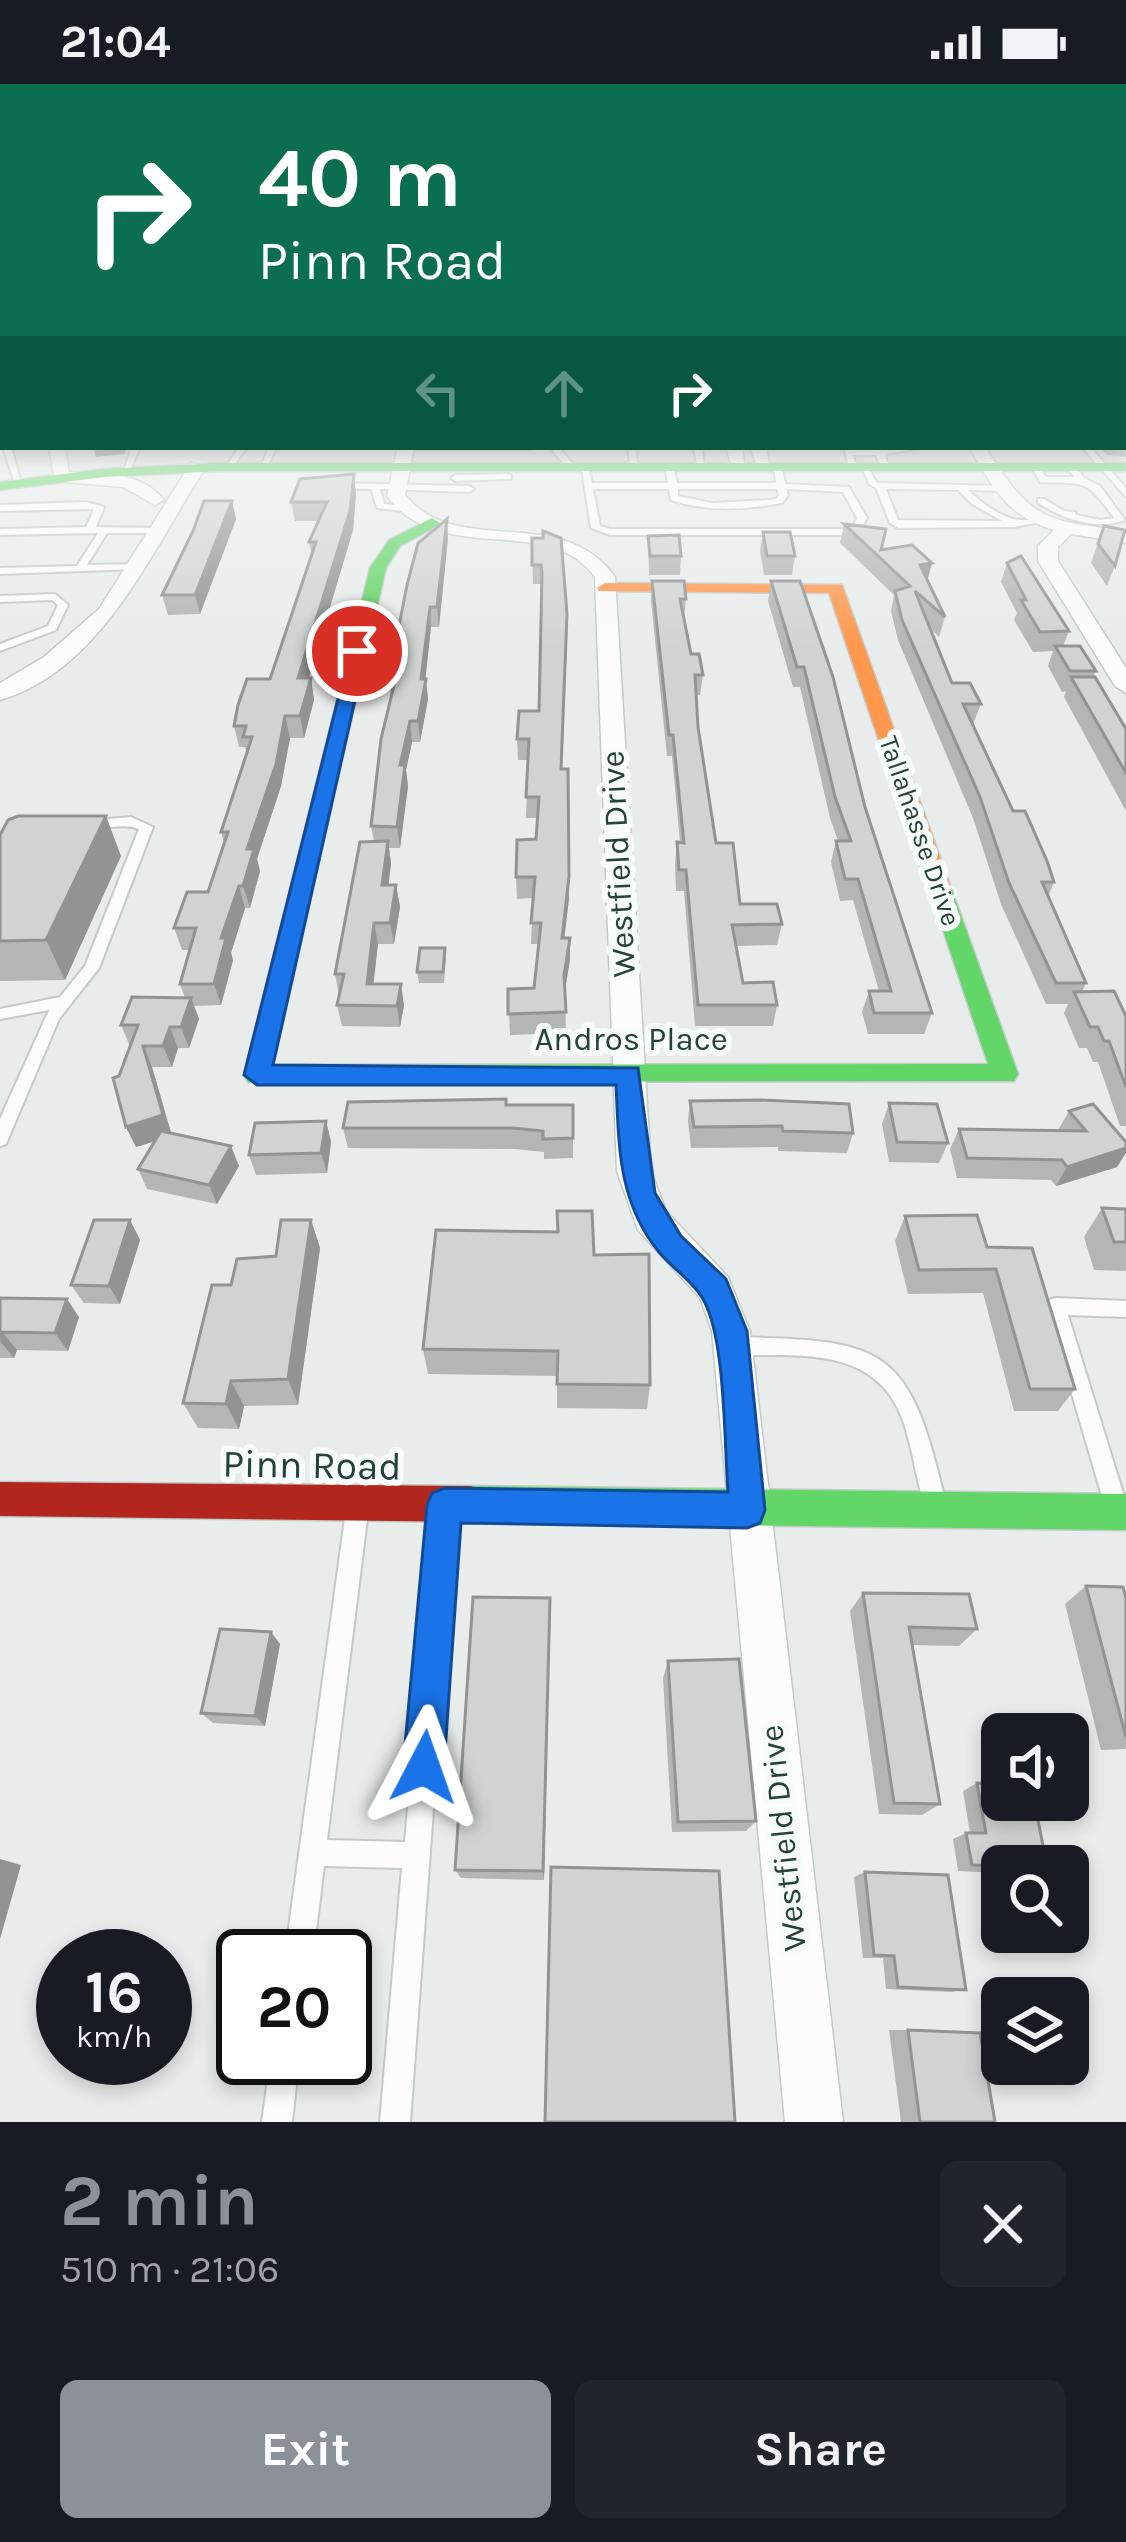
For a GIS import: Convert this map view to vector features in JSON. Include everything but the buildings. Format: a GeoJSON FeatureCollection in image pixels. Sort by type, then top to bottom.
{"type":"FeatureCollection","features":[{"type":"Feature","properties":{"kind":"street"},"geometry":{"type":"LineString","coordinates":[[60,458],[65,477]]}},
{"type":"Feature","properties":{"kind":"street"},"geometry":{"type":"LineString","coordinates":[[65,477],[131,459],[185,468],[245,458]]}},
{"type":"Feature","properties":{"kind":"street"},"geometry":{"type":"LineString","coordinates":[[256,458],[314,476],[452,472],[499,480],[557,461],[612,458]]}},
{"type":"Feature","properties":{"kind":"street"},"geometry":{"type":"LineString","coordinates":[[635,458],[671,476],[697,458]]}},
{"type":"Feature","properties":{"kind":"street"},"geometry":{"type":"LineString","coordinates":[[710,458],[759,463],[897,462],[1000,486],[1054,515],[1126,537]]}},
{"type":"Feature","properties":{"kind":"street"},"geometry":{"type":"LineString","coordinates":[[1000,486],[1038,474],[1093,466]]}},
{"type":"Feature","properties":{"kind":"street"},"geometry":{"type":"LineString","coordinates":[[155,500],[185,468]]}},
{"type":"Feature","properties":{"kind":"street"},"geometry":{"type":"LineString","coordinates":[[0,693],[52,662],[93,629],[135,567],[185,468]]}},
{"type":"Feature","properties":{"kind":"street"},"geometry":{"type":"LineString","coordinates":[[398,476],[432,523],[579,550],[602,569],[604,588]]}},
{"type":"Feature","properties":{"kind":"street"},"geometry":{"type":"LineString","coordinates":[[9,478],[132,483],[148,490],[155,500],[154,530]]}},
{"type":"Feature","properties":{"kind":"street"},"geometry":{"type":"LineString","coordinates":[[1054,515],[1048,561],[1126,686]]}},
{"type":"Feature","properties":{"kind":"street","name":"Andros Place"},"geometry":{"type":"LineString","coordinates":[[432,523],[394,543],[378,568],[257,1075],[1004,1074]]}},
{"type":"Feature","properties":{"kind":"street","name":"Tallahasse Drive"},"geometry":{"type":"LineString","coordinates":[[604,588],[836,588],[1004,1074]]}},
{"type":"Feature","properties":{"kind":"street","name":"Westfield Drive"},"geometry":{"type":"LineString","coordinates":[[604,588],[634,1171],[651,1219],[715,1289],[733,1346],[814,2122]]}},
{"type":"Feature","properties":{"kind":"street","name":"Pinn Road"},"geometry":{"type":"LineString","coordinates":[[0,1499],[1122,1512]]}},
{"type":"Feature","properties":{"kind":"lane"},"geometry":{"type":"LineString","coordinates":[[452,472],[557,461],[671,476],[759,463],[846,489],[862,518],[858,527],[843,532],[610,532],[596,528],[557,461]]}},
{"type":"Feature","properties":{"kind":"lane"},"geometry":{"type":"LineString","coordinates":[[897,462],[962,489],[975,502],[1000,486]]}},
{"type":"Feature","properties":{"kind":"lane"},"geometry":{"type":"LineString","coordinates":[[897,462],[953,500],[966,523]]}},
{"type":"Feature","properties":{"kind":"lane"},"geometry":{"type":"LineString","coordinates":[[897,462],[895,523],[966,523],[1000,486]]}},
{"type":"Feature","properties":{"kind":"lane"},"geometry":{"type":"LineString","coordinates":[[671,476],[674,498],[682,502],[779,501],[759,463]]}},
{"type":"Feature","properties":{"kind":"lane"},"geometry":{"type":"LineString","coordinates":[[1038,474],[1030,485],[1054,515],[1100,524],[1120,520],[1097,488],[1093,466]]}},
{"type":"Feature","properties":{"kind":"lane"},"geometry":{"type":"LineString","coordinates":[[1093,466],[1126,494]]}},
{"type":"Feature","properties":{"kind":"lane"},"geometry":{"type":"LineString","coordinates":[[962,489],[1000,486]]}},
{"type":"Feature","properties":{"kind":"lane"},"geometry":{"type":"LineString","coordinates":[[0,508],[99,507],[90,530]]}},
{"type":"Feature","properties":{"kind":"lane"},"geometry":{"type":"LineString","coordinates":[[1054,515],[1105,514]]}},
{"type":"Feature","properties":{"kind":"lane"},"geometry":{"type":"LineString","coordinates":[[80,569],[104,530]]}},
{"type":"Feature","properties":{"kind":"lane"},"geometry":{"type":"LineString","coordinates":[[0,532],[154,530]]}},
{"type":"Feature","properties":{"kind":"lane"},"geometry":{"type":"LineString","coordinates":[[0,571],[135,567]]}},
{"type":"Feature","properties":{"kind":"lane"},"geometry":{"type":"LineString","coordinates":[[0,599],[56,597],[62,605],[52,628],[0,648]]}},
{"type":"Feature","properties":{"kind":"lane"},"geometry":{"type":"LineString","coordinates":[[0,1139],[52,1017],[92,968],[146,827],[131,821],[77,828]]}},
{"type":"Feature","properties":{"kind":"lane"},"geometry":{"type":"LineString","coordinates":[[0,1014],[63,1002]]}},
{"type":"Feature","properties":{"kind":"lane"},"geometry":{"type":"LineString","coordinates":[[1122,1512],[1056,1306],[1126,1309]]}},
{"type":"Feature","properties":{"kind":"lane"},"geometry":{"type":"LineString","coordinates":[[733,1346],[829,1348],[872,1359],[895,1380],[923,1444],[936,1511]]}},
{"type":"Feature","properties":{"kind":"lane"},"geometry":{"type":"LineString","coordinates":[[302,1929],[358,1504]]}},
{"type":"Feature","properties":{"kind":"lane"},"geometry":{"type":"LineString","coordinates":[[395,2122],[445,1505]]}},
{"type":"Feature","properties":{"kind":"lane"},"geometry":{"type":"LineString","coordinates":[[312,1853],[417,1855]]}},
{"type":"Feature","properties":{"kind":"lane"},"geometry":{"type":"LineString","coordinates":[[277,2122],[282,2085]]}},
{"type":"Feature","properties":{"kind":"traffic: fast"},"geometry":{"type":"LineString","coordinates":[[0,486],[104,473],[222,467],[1126,467]]}},
{"type":"Feature","properties":{"kind":"traffic: fast"},"geometry":{"type":"LineString","coordinates":[[432,523],[394,543],[378,568],[257,1075],[1005,1074],[941,891]]}},
{"type":"Feature","properties":{"kind":"traffic: fast"},"geometry":{"type":"LineString","coordinates":[[471,1504],[1126,1512]]}},
{"type":"Feature","properties":{"kind":"traffic: slow"},"geometry":{"type":"LineString","coordinates":[[605,588],[836,588],[941,891]]}},
{"type":"Feature","properties":{"kind":"traffic: jam"},"geometry":{"type":"LineString","coordinates":[[0,1499],[471,1504]]}},
{"type":"Feature","properties":{"kind":"route"},"geometry":{"type":"LineString","coordinates":[[357,651],[257,1075],[628,1075],[634,1171],[640,1193],[651,1219],[671,1245],[715,1289],[731,1331],[747,1510],[445,1505],[424,1767]]}}]}
